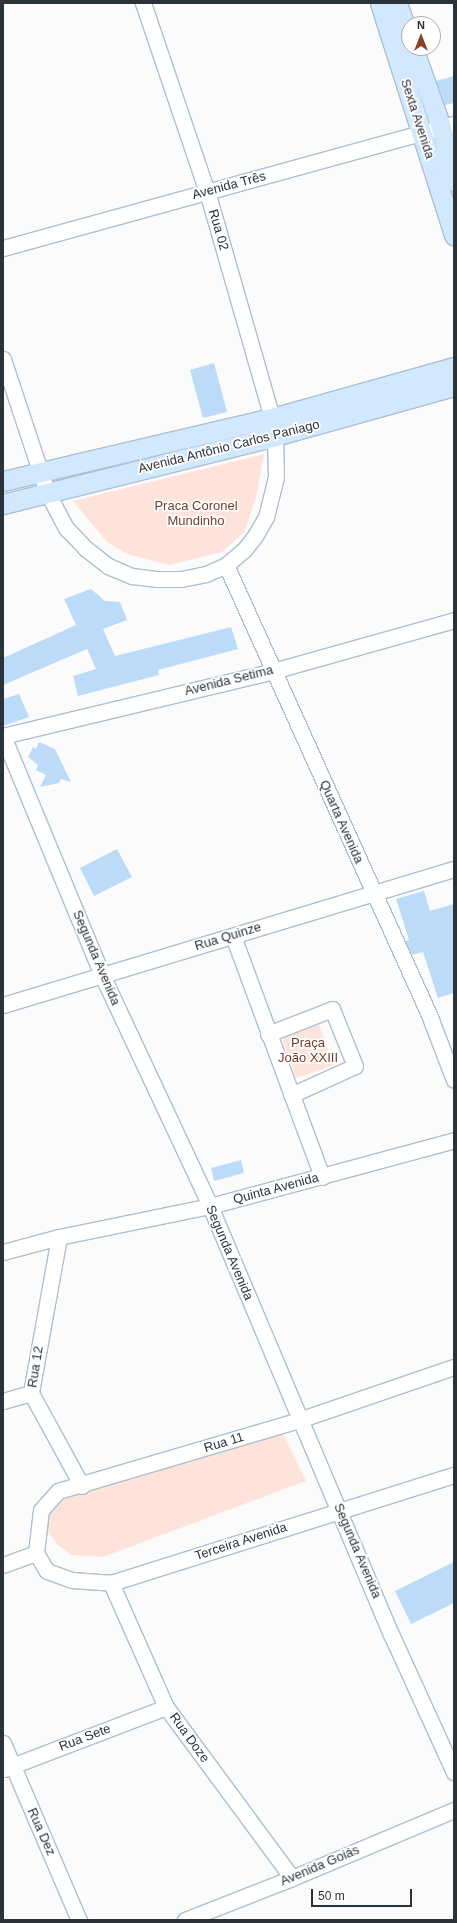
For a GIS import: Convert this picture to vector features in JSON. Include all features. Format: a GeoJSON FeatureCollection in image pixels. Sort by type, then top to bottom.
{"type":"FeatureCollection","features":[{"type":"Feature","properties":{"kind":"main road","name":"Sexta Avenida"},"geometry":{"type":"LineString","coordinates":[[380,3],[454,235]]}},
{"type":"Feature","properties":{"kind":"main road"},"geometry":{"type":"LineString","coordinates":[[397,3],[402,16]]}},
{"type":"Feature","properties":{"kind":"main road","name":"Sexta Avenida"},"geometry":{"type":"LineString","coordinates":[[416,56],[447,126],[454,181]]}},
{"type":"Feature","properties":{"kind":"main road","name":"Avenida Antônio Carlos Paniago"},"geometry":{"type":"LineString","coordinates":[[3,504],[275,436],[422,386],[454,367]]}},
{"type":"Feature","properties":{"kind":"main road","name":"Avenida Antônio Carlos Paniago"},"geometry":{"type":"LineString","coordinates":[[3,481],[41,470],[422,386],[454,386]]}},
{"type":"Feature","properties":{"kind":"street","name":"Rua 02"},"geometry":{"type":"LineString","coordinates":[[3,359],[41,470],[47,492],[66,528],[85,548],[108,566],[132,576],[181,579],[206,574],[226,565],[244,550],[266,517],[276,477],[275,436],[272,418],[207,192],[143,3]]}},
{"type":"Feature","properties":{"kind":"street","name":"Avenida Três"},"geometry":{"type":"LineString","coordinates":[[3,248],[447,126]]}},
{"type":"Feature","properties":{"kind":"street","name":"Quarta Avenida"},"geometry":{"type":"LineString","coordinates":[[226,565],[431,1020],[454,1080]]}},
{"type":"Feature","properties":{"kind":"street","name":"Avenida Setima"},"geometry":{"type":"LineString","coordinates":[[3,736],[273,671],[454,620]]}},
{"type":"Feature","properties":{"kind":"street","name":"Segunda Avenida"},"geometry":{"type":"LineString","coordinates":[[3,736],[102,975],[210,1206],[299,1420],[340,1510],[396,1643],[454,1772]]}},
{"type":"Feature","properties":{"kind":"street","name":"Rua Quinze"},"geometry":{"type":"LineString","coordinates":[[3,1005],[454,869]]}},
{"type":"Feature","properties":{"kind":"street"},"geometry":{"type":"LineString","coordinates":[[233,936],[322,1177]]}},
{"type":"Feature","properties":{"kind":"street"},"geometry":{"type":"LineString","coordinates":[[268,1034],[332,1009],[355,1066],[291,1095]]}},
{"type":"Feature","properties":{"kind":"street","name":"Quinta Avenida"},"geometry":{"type":"LineString","coordinates":[[3,1252],[59,1237],[210,1206],[322,1177],[454,1140]]}},
{"type":"Feature","properties":{"kind":"street","name":"Rua 12"},"geometry":{"type":"LineString","coordinates":[[59,1237],[31,1392],[82,1486]]}},
{"type":"Feature","properties":{"kind":"street","name":"Rua 11"},"geometry":{"type":"LineString","coordinates":[[36,1553],[41,1510],[58,1491],[82,1486],[299,1420],[454,1367]]}},
{"type":"Feature","properties":{"kind":"street"},"geometry":{"type":"LineString","coordinates":[[3,1401],[31,1392]]}},
{"type":"Feature","properties":{"kind":"street","name":"Terceira Avenida"},"geometry":{"type":"LineString","coordinates":[[36,1553],[47,1571],[72,1580],[111,1583],[454,1475]]}},
{"type":"Feature","properties":{"kind":"street"},"geometry":{"type":"LineString","coordinates":[[3,1565],[36,1553]]}},
{"type":"Feature","properties":{"kind":"street","name":"Rua Doze"},"geometry":{"type":"LineString","coordinates":[[111,1583],[166,1707],[292,1878]]}},
{"type":"Feature","properties":{"kind":"street","name":"Rua Sete"},"geometry":{"type":"LineString","coordinates":[[8,1767],[166,1707]]}},
{"type":"Feature","properties":{"kind":"street","name":"Rua Dez"},"geometry":{"type":"LineString","coordinates":[[3,1744],[8,1767],[79,1920]]}},
{"type":"Feature","properties":{"kind":"street","name":"Avenida Goiás"},"geometry":{"type":"LineString","coordinates":[[185,1920],[292,1878],[454,1810]]}},
{"type":"Feature","properties":{"kind":"green space","name":"Praca Coronel Mundinho"},"geometry":{"type":"Polygon","coordinates":[[[264,454],[256,498],[244,532],[222,552],[170,565],[127,554],[107,542],[73,501],[264,454]]]}},
{"type":"Feature","properties":{"kind":"green space","name":"Praça João XXIII"},"geometry":{"type":"Polygon","coordinates":[[[319,1025],[334,1065],[296,1078],[282,1038],[319,1025]]]}},
{"type":"Feature","properties":{"kind":"green space"},"geometry":{"type":"Polygon","coordinates":[[[283,1434],[306,1481],[103,1557],[71,1555],[57,1544],[45,1527],[57,1497],[283,1434]]]}},
{"type":"Feature","properties":{"kind":"building"},"geometry":{"type":"Polygon","coordinates":[[[454,76],[454,103],[445,105],[436,81],[454,76]]]}},
{"type":"Feature","properties":{"kind":"building"},"geometry":{"type":"Polygon","coordinates":[[[214,363],[227,412],[203,418],[190,370],[214,363]]]}},
{"type":"Feature","properties":{"kind":"building"},"geometry":{"type":"Polygon","coordinates":[[[91,589],[105,601],[120,602],[127,620],[103,629],[115,656],[231,627],[238,649],[158,670],[159,675],[78,696],[73,676],[96,669],[87,649],[3,685],[3,658],[76,625],[64,599],[91,589]]]}},
{"type":"Feature","properties":{"kind":"building"},"geometry":{"type":"Polygon","coordinates":[[[19,694],[29,717],[3,726],[3,699],[19,694]]]}},
{"type":"Feature","properties":{"kind":"building"},"geometry":{"type":"Polygon","coordinates":[[[39,742],[55,749],[71,782],[61,779],[59,783],[40,787],[46,775],[36,770],[38,765],[28,757],[33,747],[36,749],[39,742]]]}},
{"type":"Feature","properties":{"kind":"building"},"geometry":{"type":"Polygon","coordinates":[[[117,849],[132,877],[94,896],[80,868],[117,849]]]}},
{"type":"Feature","properties":{"kind":"building"},"geometry":{"type":"Polygon","coordinates":[[[424,891],[430,911],[454,904],[454,993],[438,998],[423,952],[412,955],[405,941],[409,940],[396,899],[424,891]]]}},
{"type":"Feature","properties":{"kind":"building"},"geometry":{"type":"Polygon","coordinates":[[[241,1160],[244,1173],[214,1181],[211,1168],[241,1160]]]}},
{"type":"Feature","properties":{"kind":"building"},"geometry":{"type":"Polygon","coordinates":[[[454,1562],[454,1603],[411,1624],[395,1591],[454,1562]]]}}]}
